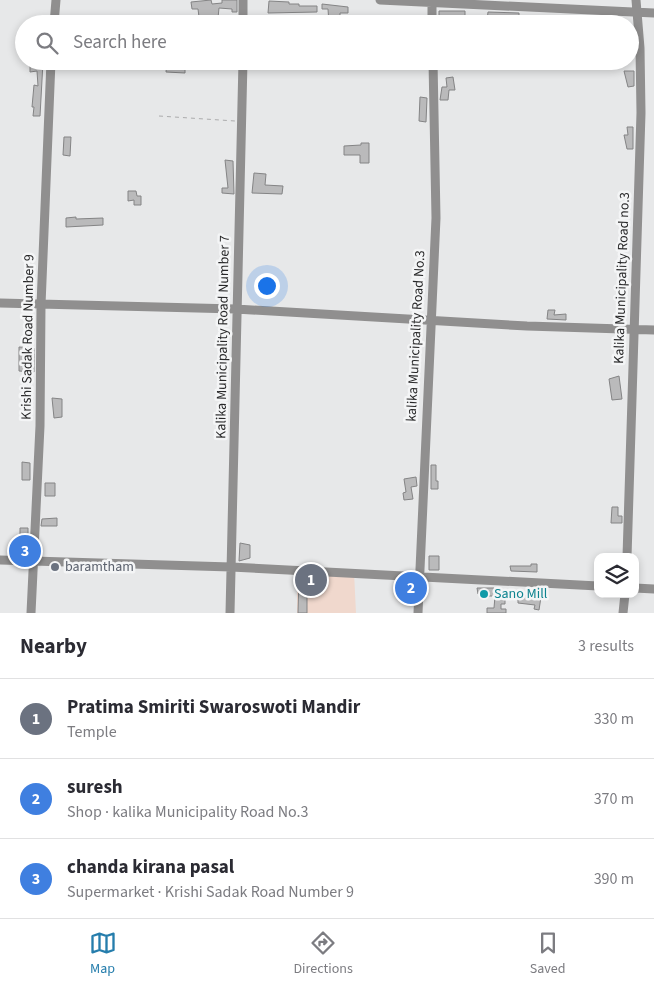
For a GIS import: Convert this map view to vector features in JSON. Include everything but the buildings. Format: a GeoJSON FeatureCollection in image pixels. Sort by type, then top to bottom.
{"type":"FeatureCollection","features":[{"type":"Feature","properties":{"kind":"street"},"geometry":{"type":"LineString","coordinates":[[55,15],[56,0]]}},
{"type":"Feature","properties":{"kind":"street"},"geometry":{"type":"LineString","coordinates":[[243,0],[243,15]]}},
{"type":"Feature","properties":{"kind":"street"},"geometry":{"type":"LineString","coordinates":[[380,0],[654,13]]}},
{"type":"Feature","properties":{"kind":"street","name":"Kalika Municipality Road no.3"},"geometry":{"type":"LineString","coordinates":[[636,0],[636,15]]}},
{"type":"Feature","properties":{"kind":"street"},"geometry":{"type":"LineString","coordinates":[[432,1],[432,15]]}},
{"type":"Feature","properties":{"kind":"street","name":"Kalika Municipality Road no.3"},"geometry":{"type":"LineString","coordinates":[[627,553],[641,113],[639,39]]}},
{"type":"Feature","properties":{"kind":"street","name":"Krishi Sadak Road Number 9"},"geometry":{"type":"LineString","coordinates":[[31,613],[40,426],[41,305],[51,70]]}},
{"type":"Feature","properties":{"kind":"street","name":"Kalika Municipality Road Number 7"},"geometry":{"type":"LineString","coordinates":[[230,613],[236,435],[236,309],[243,70]]}},
{"type":"Feature","properties":{"kind":"street","name":"kalika Municipality Road No.3"},"geometry":{"type":"LineString","coordinates":[[418,613],[436,218],[433,70]]}},
{"type":"Feature","properties":{"kind":"street"},"geometry":{"type":"LineString","coordinates":[[0,303],[236,309],[527,326],[654,330]]}},
{"type":"Feature","properties":{"kind":"street"},"geometry":{"type":"LineString","coordinates":[[0,560],[231,567],[594,586]]}},
{"type":"Feature","properties":{"kind":"street"},"geometry":{"type":"LineString","coordinates":[[639,588],[654,589]]}},
{"type":"Feature","properties":{"kind":"street"},"geometry":{"type":"LineString","coordinates":[[623,613],[624,598]]}},
{"type":"Feature","properties":{"kind":"path"},"geometry":{"type":"LineString","coordinates":[[159,116],[241,122]]}},
{"type":"Feature","properties":{"kind":"shaded area"},"geometry":{"type":"Polygon","coordinates":[[[297,570],[354,572],[356,613],[297,613],[297,570]]]}},
{"type":"Feature","properties":{"kind":"place","name":"chanda kirana pasal"},"geometry":{"type":"Point","coordinates":[25,551]}},
{"type":"Feature","properties":{"kind":"place","name":"baramtham"},"geometry":{"type":"Point","coordinates":[55,567]}},
{"type":"Feature","properties":{"kind":"place","name":"Pratima Smiriti Swaroswoti Mandir"},"geometry":{"type":"Point","coordinates":[311,580]}},
{"type":"Feature","properties":{"kind":"place","name":"suresh"},"geometry":{"type":"Point","coordinates":[411,588]}},
{"type":"Feature","properties":{"kind":"place","name":"Sano Mill"},"geometry":{"type":"Point","coordinates":[484,594]}}]}
